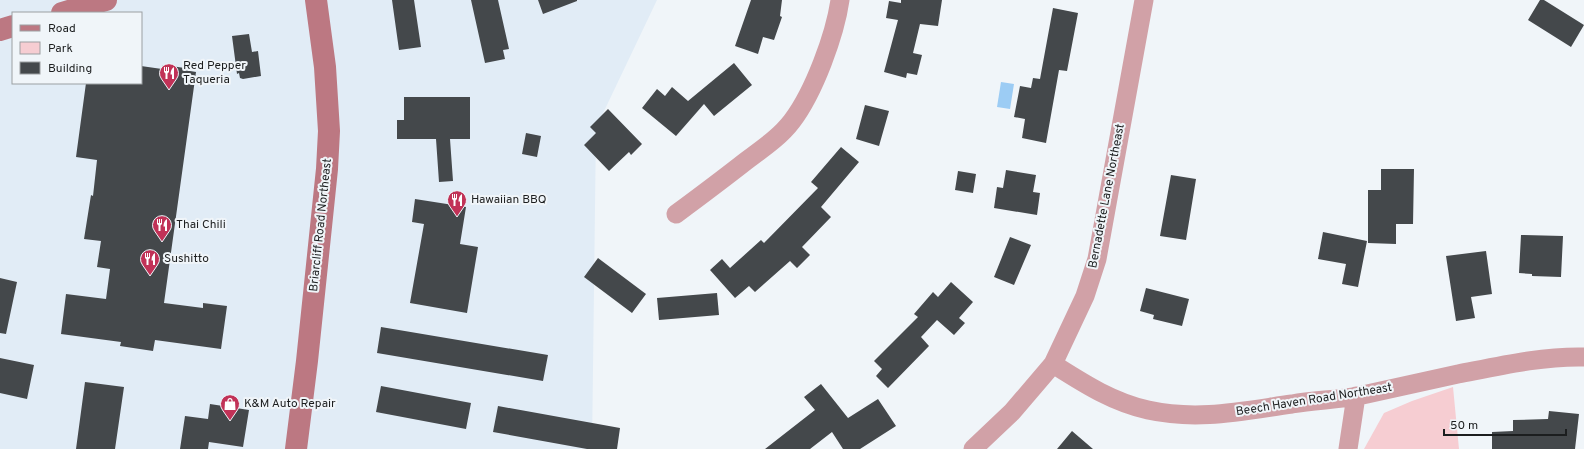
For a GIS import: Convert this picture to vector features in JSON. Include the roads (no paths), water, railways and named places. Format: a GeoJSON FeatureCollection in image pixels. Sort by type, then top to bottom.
{"type":"FeatureCollection","features":[{"type":"Feature","properties":{"kind":"main road"},"geometry":{"type":"LineString","coordinates":[[65,12],[106,0]]}},
{"type":"Feature","properties":{"kind":"main road","name":"Briarcliff Road Northeast"},"geometry":{"type":"LineString","coordinates":[[296,449],[310,332],[330,131],[325,67],[316,0]]}},
{"type":"Feature","properties":{"kind":"main road"},"geometry":{"type":"LineString","coordinates":[[0,30],[12,26]]}},
{"type":"Feature","properties":{"kind":"street"},"geometry":{"type":"LineString","coordinates":[[676,214],[769,143],[792,121],[806,99],[822,62],[838,17],[840,0]]}},
{"type":"Feature","properties":{"kind":"street","name":"Bernadette Lane Northeast"},"geometry":{"type":"LineString","coordinates":[[973,449],[1012,412],[1053,364],[1086,296],[1097,259],[1144,0]]}},
{"type":"Feature","properties":{"kind":"street","name":"Beech Haven Road Northeast"},"geometry":{"type":"LineString","coordinates":[[1053,364],[1093,390],[1120,402],[1148,410],[1175,414],[1206,416],[1241,413],[1292,404],[1356,396],[1508,364],[1563,357],[1584,357]]}},
{"type":"Feature","properties":{"kind":"street"},"geometry":{"type":"LineString","coordinates":[[1348,449],[1356,396]]}},
{"type":"Feature","properties":{"kind":"water"},"geometry":{"type":"Polygon","coordinates":[[[1001,82],[1014,84],[1010,109],[997,107],[1001,82]]]}},
{"type":"Feature","properties":{"kind":"place","name":"Red Pepper Taqueria"},"geometry":{"type":"Point","coordinates":[169,90]}},
{"type":"Feature","properties":{"kind":"place","name":"Hawaiian BBQ"},"geometry":{"type":"Point","coordinates":[457,217]}},
{"type":"Feature","properties":{"kind":"place","name":"Thai Chili"},"geometry":{"type":"Point","coordinates":[162,242]}},
{"type":"Feature","properties":{"kind":"place","name":"Sushitto"},"geometry":{"type":"Point","coordinates":[150,276]}},
{"type":"Feature","properties":{"kind":"place","name":"K&M Auto Repair"},"geometry":{"type":"Point","coordinates":[230,421]}}]}
